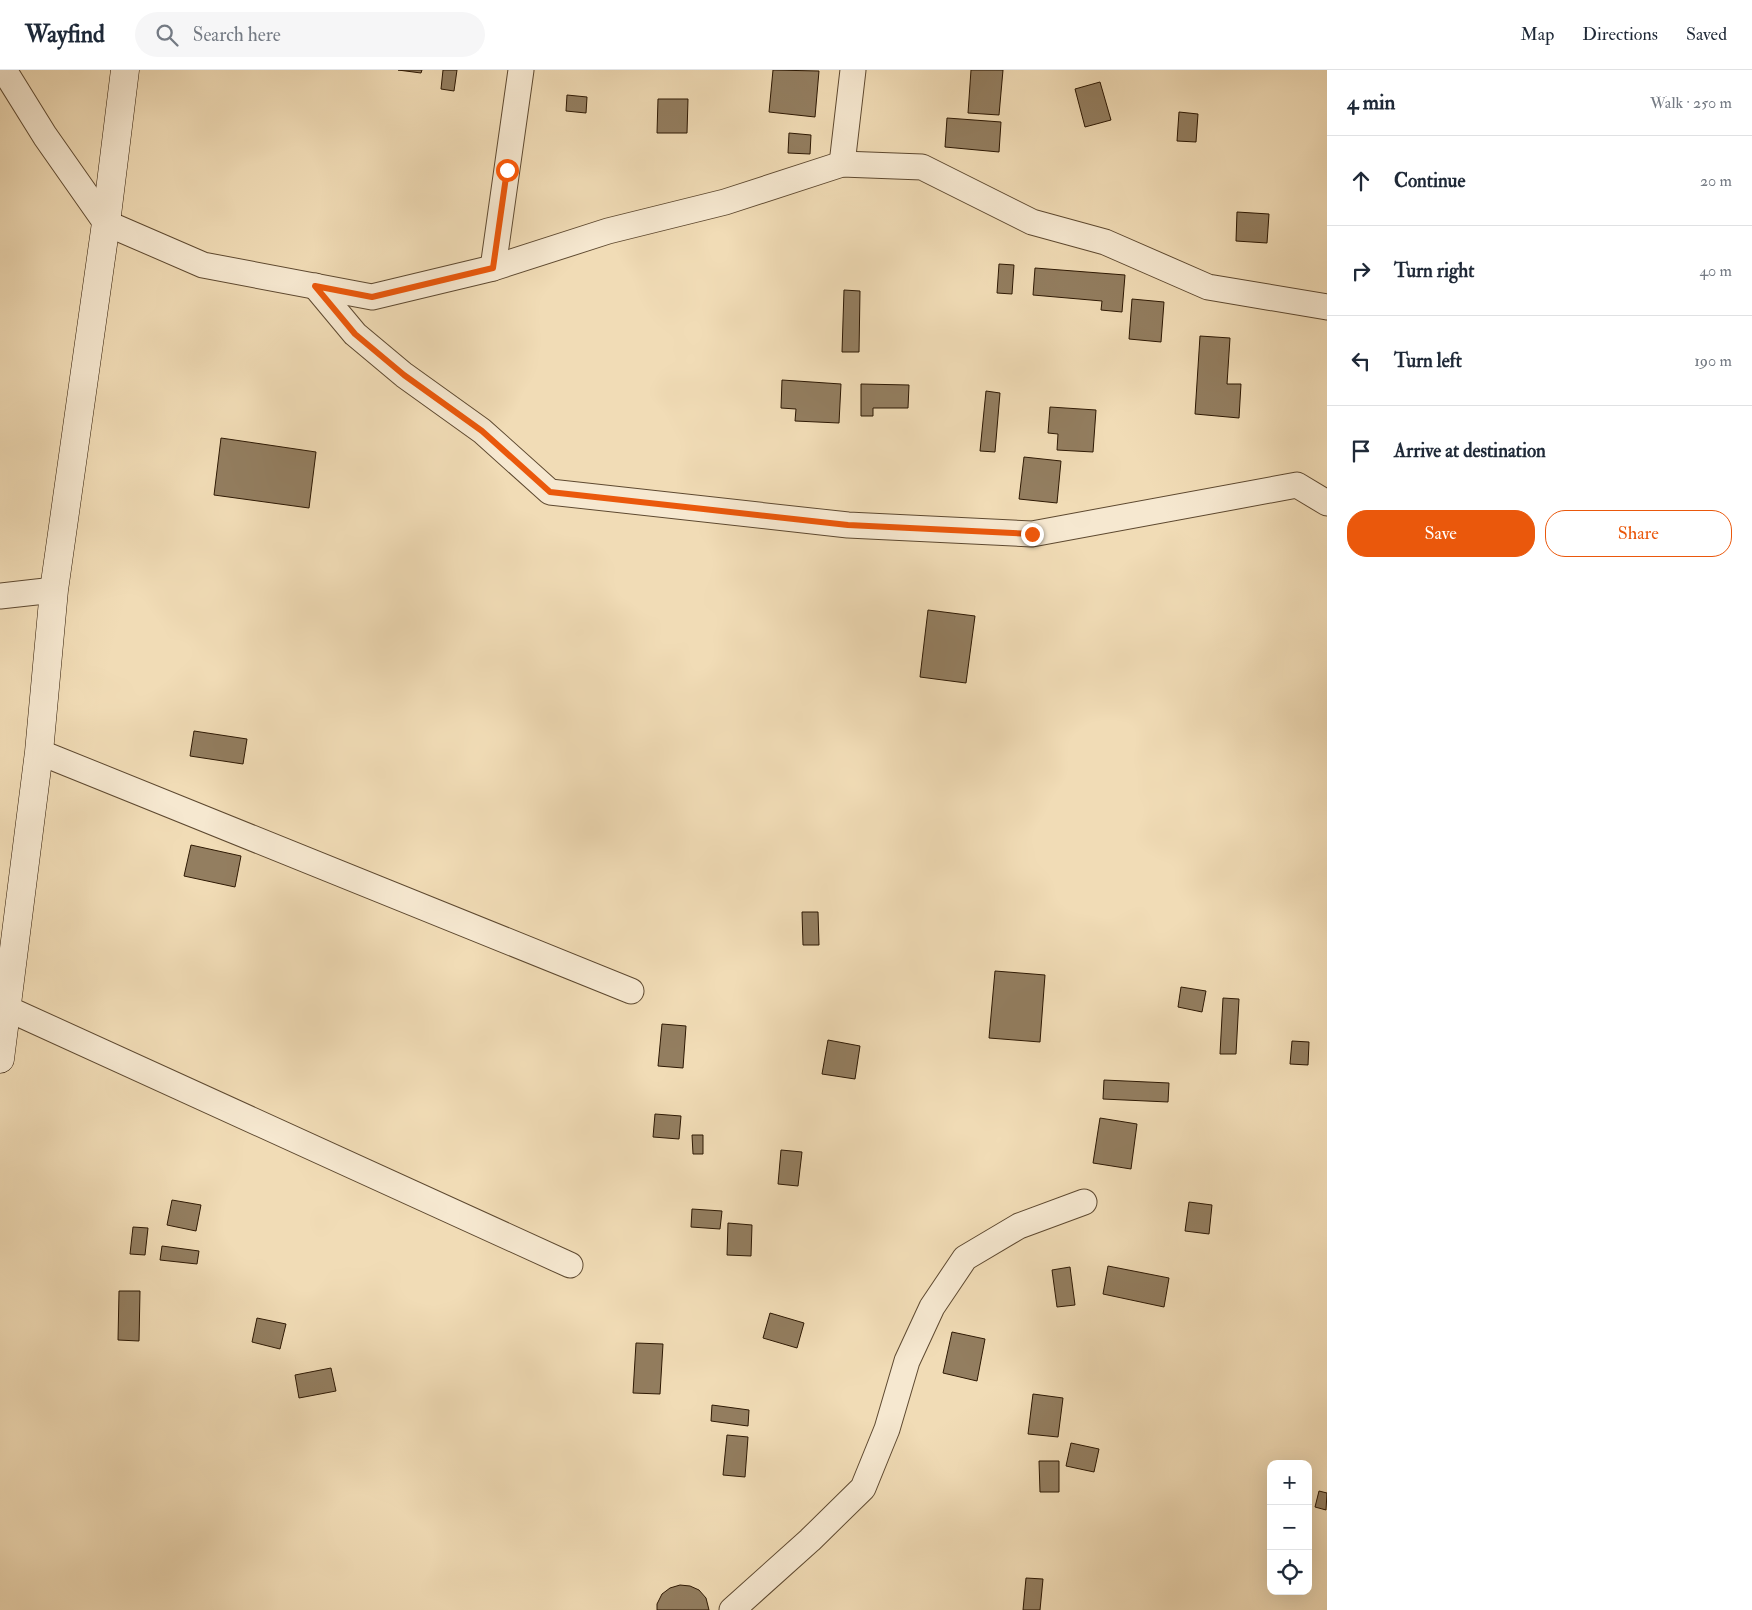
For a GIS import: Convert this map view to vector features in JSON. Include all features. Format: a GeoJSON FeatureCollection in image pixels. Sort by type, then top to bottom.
{"type":"FeatureCollection","features":[{"type":"Feature","properties":{"kind":"main road"},"geometry":{"type":"LineString","coordinates":[[0,1059],[39,752],[54,590],[106,223],[125,70]]}},
{"type":"Feature","properties":{"kind":"street"},"geometry":{"type":"LineString","coordinates":[[4,70],[45,136],[106,223],[203,265],[372,297],[493,268],[608,231],[725,202],[842,164],[922,167],[1032,222],[1105,242],[1208,287],[1327,307]]}},
{"type":"Feature","properties":{"kind":"street"},"geometry":{"type":"LineString","coordinates":[[493,268],[521,70]]}},
{"type":"Feature","properties":{"kind":"street"},"geometry":{"type":"LineString","coordinates":[[842,164],[854,70]]}},
{"type":"Feature","properties":{"kind":"street"},"geometry":{"type":"LineString","coordinates":[[315,286],[355,334],[404,375],[482,431],[550,492],[848,525],[1032,534],[1296,485],[1327,503]]}},
{"type":"Feature","properties":{"kind":"street"},"geometry":{"type":"LineString","coordinates":[[0,596],[54,590]]}},
{"type":"Feature","properties":{"kind":"street"},"geometry":{"type":"LineString","coordinates":[[39,752],[631,991]]}},
{"type":"Feature","properties":{"kind":"street"},"geometry":{"type":"LineString","coordinates":[[6,1008],[570,1265]]}},
{"type":"Feature","properties":{"kind":"street"},"geometry":{"type":"LineString","coordinates":[[732,1610],[810,1540],[863,1488],[888,1428],[907,1361],[932,1307],[965,1258],[1019,1226],[1084,1202]]}},
{"type":"Feature","properties":{"kind":"building"},"geometry":{"type":"Polygon","coordinates":[[[398,70],[422,70],[421,73],[398,70]]]}},
{"type":"Feature","properties":{"kind":"building"},"geometry":{"type":"Polygon","coordinates":[[[443,70],[457,70],[454,91],[441,89],[443,70]]]}},
{"type":"Feature","properties":{"kind":"building"},"geometry":{"type":"Polygon","coordinates":[[[773,70],[819,71],[815,117],[769,112],[773,70]]]}},
{"type":"Feature","properties":{"kind":"building"},"geometry":{"type":"Polygon","coordinates":[[[971,70],[1003,70],[999,115],[968,113],[971,70]]]}},
{"type":"Feature","properties":{"kind":"building"},"geometry":{"type":"Polygon","coordinates":[[[1100,82],[1111,120],[1085,127],[1075,89],[1100,82]]]}},
{"type":"Feature","properties":{"kind":"building"},"geometry":{"type":"Polygon","coordinates":[[[567,95],[587,97],[586,113],[566,111],[567,95]]]}},
{"type":"Feature","properties":{"kind":"building"},"geometry":{"type":"Polygon","coordinates":[[[658,99],[688,99],[687,133],[657,133],[658,99]]]}},
{"type":"Feature","properties":{"kind":"building"},"geometry":{"type":"Polygon","coordinates":[[[1179,112],[1198,114],[1196,142],[1177,141],[1179,112]]]}},
{"type":"Feature","properties":{"kind":"building"},"geometry":{"type":"Polygon","coordinates":[[[947,118],[1001,122],[999,152],[945,147],[947,118]]]}},
{"type":"Feature","properties":{"kind":"building"},"geometry":{"type":"Polygon","coordinates":[[[789,133],[811,135],[810,154],[788,153],[789,133]]]}},
{"type":"Feature","properties":{"kind":"building"},"geometry":{"type":"Polygon","coordinates":[[[1237,212],[1269,214],[1267,243],[1236,241],[1237,212]]]}},
{"type":"Feature","properties":{"kind":"building"},"geometry":{"type":"Polygon","coordinates":[[[999,264],[1014,265],[1012,294],[997,293],[999,264]]]}},
{"type":"Feature","properties":{"kind":"building"},"geometry":{"type":"Polygon","coordinates":[[[1035,268],[1125,275],[1122,312],[1101,310],[1102,301],[1033,295],[1035,268]]]}},
{"type":"Feature","properties":{"kind":"building"},"geometry":{"type":"Polygon","coordinates":[[[844,290],[860,291],[859,352],[842,352],[844,290]]]}},
{"type":"Feature","properties":{"kind":"building"},"geometry":{"type":"Polygon","coordinates":[[[1132,299],[1164,302],[1161,342],[1129,339],[1132,299]]]}},
{"type":"Feature","properties":{"kind":"building"},"geometry":{"type":"Polygon","coordinates":[[[1200,336],[1230,338],[1227,384],[1241,384],[1239,418],[1195,414],[1200,336]]]}},
{"type":"Feature","properties":{"kind":"building"},"geometry":{"type":"Polygon","coordinates":[[[782,380],[841,384],[839,423],[795,421],[796,409],[781,408],[782,380]]]}},
{"type":"Feature","properties":{"kind":"building"},"geometry":{"type":"Polygon","coordinates":[[[861,384],[909,385],[908,408],[873,408],[873,416],[861,416],[861,384]]]}},
{"type":"Feature","properties":{"kind":"building"},"geometry":{"type":"Polygon","coordinates":[[[986,391],[1000,393],[995,452],[980,451],[986,391]]]}},
{"type":"Feature","properties":{"kind":"building"},"geometry":{"type":"Polygon","coordinates":[[[1050,407],[1096,410],[1093,452],[1057,450],[1058,434],[1048,433],[1050,407]]]}},
{"type":"Feature","properties":{"kind":"building"},"geometry":{"type":"Polygon","coordinates":[[[221,438],[316,452],[309,508],[214,495],[221,438]]]}},
{"type":"Feature","properties":{"kind":"building"},"geometry":{"type":"Polygon","coordinates":[[[1024,457],[1061,461],[1057,503],[1019,499],[1024,457]]]}},
{"type":"Feature","properties":{"kind":"building"},"geometry":{"type":"Polygon","coordinates":[[[928,610],[975,616],[966,683],[920,677],[928,610]]]}},
{"type":"Feature","properties":{"kind":"building"},"geometry":{"type":"Polygon","coordinates":[[[194,731],[247,739],[243,764],[190,756],[194,731]]]}},
{"type":"Feature","properties":{"kind":"building"},"geometry":{"type":"Polygon","coordinates":[[[191,845],[241,856],[235,887],[184,876],[191,845]]]}},
{"type":"Feature","properties":{"kind":"building"},"geometry":{"type":"Polygon","coordinates":[[[802,912],[818,912],[819,945],[803,945],[802,912]]]}},
{"type":"Feature","properties":{"kind":"building"},"geometry":{"type":"Polygon","coordinates":[[[995,971],[1045,975],[1040,1042],[989,1038],[995,971]]]}},
{"type":"Feature","properties":{"kind":"building"},"geometry":{"type":"Polygon","coordinates":[[[1181,987],[1206,991],[1202,1012],[1178,1007],[1181,987]]]}},
{"type":"Feature","properties":{"kind":"building"},"geometry":{"type":"Polygon","coordinates":[[[1223,998],[1239,999],[1236,1054],[1220,1054],[1223,998]]]}},
{"type":"Feature","properties":{"kind":"building"},"geometry":{"type":"Polygon","coordinates":[[[662,1024],[686,1026],[683,1068],[658,1066],[662,1024]]]}},
{"type":"Feature","properties":{"kind":"building"},"geometry":{"type":"Polygon","coordinates":[[[828,1040],[860,1046],[855,1079],[822,1074],[828,1040]]]}},
{"type":"Feature","properties":{"kind":"building"},"geometry":{"type":"Polygon","coordinates":[[[1292,1041],[1309,1042],[1308,1065],[1290,1064],[1292,1041]]]}},
{"type":"Feature","properties":{"kind":"building"},"geometry":{"type":"Polygon","coordinates":[[[1104,1080],[1169,1083],[1168,1102],[1103,1099],[1104,1080]]]}},
{"type":"Feature","properties":{"kind":"building"},"geometry":{"type":"Polygon","coordinates":[[[655,1114],[681,1116],[679,1139],[653,1137],[655,1114]]]}},
{"type":"Feature","properties":{"kind":"building"},"geometry":{"type":"Polygon","coordinates":[[[1100,1118],[1137,1124],[1131,1169],[1093,1163],[1100,1118]]]}},
{"type":"Feature","properties":{"kind":"building"},"geometry":{"type":"Polygon","coordinates":[[[692,1135],[703,1135],[703,1154],[693,1154],[692,1135]]]}},
{"type":"Feature","properties":{"kind":"building"},"geometry":{"type":"Polygon","coordinates":[[[781,1150],[802,1152],[798,1186],[778,1184],[781,1150]]]}},
{"type":"Feature","properties":{"kind":"building"},"geometry":{"type":"Polygon","coordinates":[[[172,1200],[201,1205],[196,1231],[167,1225],[172,1200]]]}},
{"type":"Feature","properties":{"kind":"building"},"geometry":{"type":"Polygon","coordinates":[[[1189,1202],[1212,1205],[1209,1234],[1185,1231],[1189,1202]]]}},
{"type":"Feature","properties":{"kind":"building"},"geometry":{"type":"Polygon","coordinates":[[[692,1209],[722,1211],[720,1229],[691,1227],[692,1209]]]}},
{"type":"Feature","properties":{"kind":"building"},"geometry":{"type":"Polygon","coordinates":[[[728,1223],[752,1225],[751,1256],[727,1255],[728,1223]]]}},
{"type":"Feature","properties":{"kind":"building"},"geometry":{"type":"Polygon","coordinates":[[[133,1227],[148,1228],[145,1255],[130,1254],[133,1227]]]}},
{"type":"Feature","properties":{"kind":"building"},"geometry":{"type":"Polygon","coordinates":[[[162,1246],[199,1251],[197,1264],[160,1260],[162,1246]]]}},
{"type":"Feature","properties":{"kind":"building"},"geometry":{"type":"Polygon","coordinates":[[[1108,1266],[1169,1278],[1164,1307],[1103,1294],[1108,1266]]]}},
{"type":"Feature","properties":{"kind":"building"},"geometry":{"type":"Polygon","coordinates":[[[1070,1267],[1075,1305],[1057,1307],[1052,1270],[1070,1267]]]}},
{"type":"Feature","properties":{"kind":"building"},"geometry":{"type":"Polygon","coordinates":[[[119,1291],[140,1291],[139,1341],[118,1340],[119,1291]]]}},
{"type":"Feature","properties":{"kind":"building"},"geometry":{"type":"Polygon","coordinates":[[[770,1313],[804,1323],[797,1348],[763,1338],[770,1313]]]}},
{"type":"Feature","properties":{"kind":"building"},"geometry":{"type":"Polygon","coordinates":[[[257,1318],[286,1324],[280,1349],[252,1342],[257,1318]]]}},
{"type":"Feature","properties":{"kind":"building"},"geometry":{"type":"Polygon","coordinates":[[[952,1332],[985,1339],[977,1381],[943,1373],[952,1332]]]}},
{"type":"Feature","properties":{"kind":"building"},"geometry":{"type":"Polygon","coordinates":[[[636,1343],[663,1344],[660,1394],[633,1393],[636,1343]]]}},
{"type":"Feature","properties":{"kind":"building"},"geometry":{"type":"Polygon","coordinates":[[[331,1368],[336,1391],[299,1398],[295,1375],[331,1368]]]}},
{"type":"Feature","properties":{"kind":"building"},"geometry":{"type":"Polygon","coordinates":[[[1033,1394],[1063,1398],[1058,1437],[1028,1434],[1033,1394]]]}},
{"type":"Feature","properties":{"kind":"building"},"geometry":{"type":"Polygon","coordinates":[[[712,1405],[749,1410],[748,1426],[711,1421],[712,1405]]]}},
{"type":"Feature","properties":{"kind":"building"},"geometry":{"type":"Polygon","coordinates":[[[727,1435],[748,1437],[745,1477],[723,1475],[727,1435]]]}},
{"type":"Feature","properties":{"kind":"building"},"geometry":{"type":"Polygon","coordinates":[[[1071,1443],[1099,1449],[1094,1472],[1066,1466],[1071,1443]]]}},
{"type":"Feature","properties":{"kind":"building"},"geometry":{"type":"Polygon","coordinates":[[[1039,1461],[1059,1461],[1059,1492],[1040,1492],[1039,1461]]]}},
{"type":"Feature","properties":{"kind":"building"},"geometry":{"type":"Polygon","coordinates":[[[1319,1491],[1327,1493],[1326,1510],[1315,1507],[1319,1491]]]}},
{"type":"Feature","properties":{"kind":"building"},"geometry":{"type":"Polygon","coordinates":[[[1026,1578],[1043,1579],[1040,1610],[1023,1610],[1026,1578]]]}},
{"type":"Feature","properties":{"kind":"building"},"geometry":{"type":"Polygon","coordinates":[[[680,1585],[690,1586],[699,1590],[706,1598],[709,1610],[657,1610],[657,1604],[662,1594],[670,1588],[680,1585]]]}},
{"type":"Feature","properties":{"kind":"route"},"geometry":{"type":"LineString","coordinates":[[507,170],[493,268],[372,297],[315,286],[355,334],[404,375],[482,431],[550,492],[848,525],[1032,534]]}}]}
